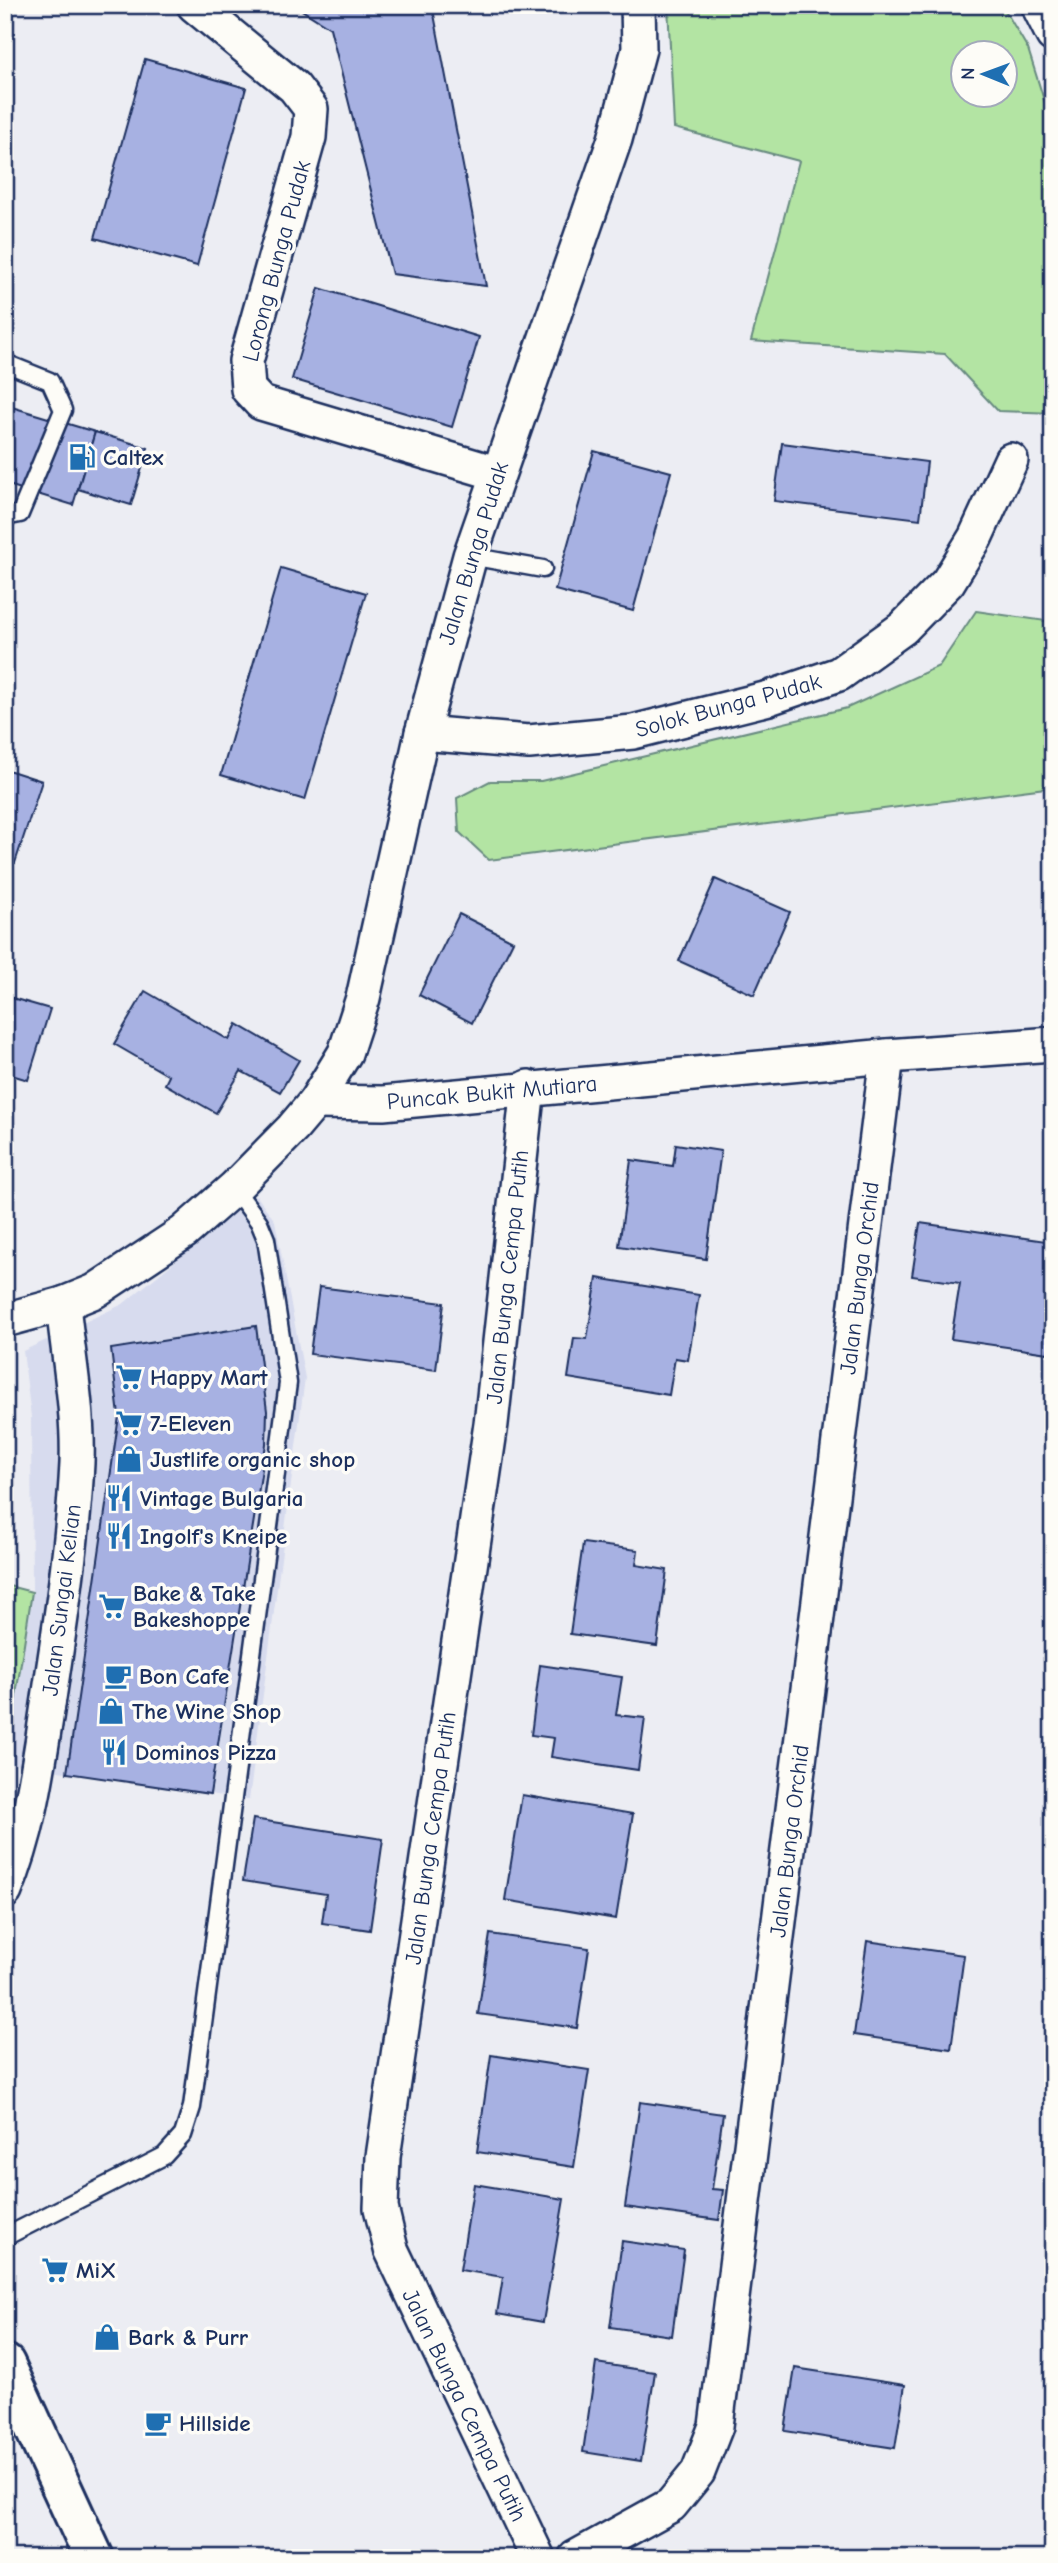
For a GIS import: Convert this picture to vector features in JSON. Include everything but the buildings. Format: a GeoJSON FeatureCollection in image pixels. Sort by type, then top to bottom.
{"type":"FeatureCollection","features":[{"type":"Feature","properties":{"kind":"street","name":"Lorong Bunga Pudak"},"geometry":{"type":"LineString","coordinates":[[194,5],[294,87],[310,109],[309,137],[246,361],[248,388],[261,403],[496,472]]}},
{"type":"Feature","properties":{"kind":"street","name":"Jalan Bunga Pudak"},"geometry":{"type":"LineString","coordinates":[[315,1102],[345,1053],[363,998],[422,733],[470,556],[496,472],[615,139],[639,49],[638,5]]}},
{"type":"Feature","properties":{"kind":"street"},"geometry":{"type":"LineString","coordinates":[[1038,5],[1053,35]]}},
{"type":"Feature","properties":{"kind":"street","name":"Solok Bunga Pudak"},"geometry":{"type":"LineString","coordinates":[[422,733],[529,742],[634,732],[769,698],[839,674],[903,628],[947,582],[975,538],[1011,460]]}},
{"type":"Feature","properties":{"kind":"street","name":"Puncak Bukit Mutiara"},"geometry":{"type":"LineString","coordinates":[[315,1102],[383,1103],[528,1087],[1053,1044]]}},
{"type":"Feature","properties":{"kind":"street","name":"Jalan Bunga Orchid"},"geometry":{"type":"LineString","coordinates":[[575,2558],[671,2505],[698,2473],[716,2426],[887,1056]]}},
{"type":"Feature","properties":{"kind":"street","name":"Jalan Bunga Cempa Putih"},"geometry":{"type":"LineString","coordinates":[[528,1087],[491,1424],[383,2157],[381,2207],[391,2249],[538,2558]]}},
{"type":"Feature","properties":{"kind":"street"},"geometry":{"type":"LineString","coordinates":[[5,1320],[63,1304],[95,1291],[137,1265],[184,1231],[234,1188],[315,1102]]}},
{"type":"Feature","properties":{"kind":"street","name":"Jalan Sungai Kelian"},"geometry":{"type":"LineString","coordinates":[[5,1891],[22,1850],[33,1800],[69,1544],[76,1438],[63,1304]]}},
{"type":"Feature","properties":{"kind":"street"},"geometry":{"type":"LineString","coordinates":[[5,2364],[94,2558]]}},
{"type":"Feature","properties":{"kind":"lane"},"geometry":{"type":"LineString","coordinates":[[5,363],[50,381],[63,410],[20,514],[5,517]]}},
{"type":"Feature","properties":{"kind":"lane"},"geometry":{"type":"LineString","coordinates":[[470,556],[543,569]]}},
{"type":"Feature","properties":{"kind":"lane"},"geometry":{"type":"LineString","coordinates":[[5,2237],[164,2156],[183,2135],[192,2107],[288,1384],[267,1239],[259,1222],[234,1188]]}},
{"type":"Feature","properties":{"kind":"shaded area"},"geometry":{"type":"Polygon","coordinates":[[[256,1195],[275,1221],[305,1378],[249,1800],[6,1763],[32,1592],[31,1417],[23,1351],[123,1304],[256,1195]]]}},
{"type":"Feature","properties":{"kind":"green space"},"geometry":{"type":"Polygon","coordinates":[[[668,5],[1002,5],[1028,49],[1053,129],[1053,413],[998,411],[945,354],[751,341],[799,161],[674,128],[668,5]]]}},
{"type":"Feature","properties":{"kind":"green space"},"geometry":{"type":"Polygon","coordinates":[[[976,611],[1053,622],[1053,787],[489,860],[459,832],[457,798],[490,781],[541,781],[847,708],[939,666],[976,611]]]}},
{"type":"Feature","properties":{"kind":"green space"},"geometry":{"type":"Polygon","coordinates":[[[5,1585],[32,1592],[5,1766],[5,1585]]]}},
{"type":"Feature","properties":{"kind":"place","name":"Caltex"},"geometry":{"type":"Point","coordinates":[82,457]}},
{"type":"Feature","properties":{"kind":"place","name":"Happy Mart"},"geometry":{"type":"Point","coordinates":[129,1377]}},
{"type":"Feature","properties":{"kind":"place","name":"7-Eleven"},"geometry":{"type":"Point","coordinates":[129,1423]}},
{"type":"Feature","properties":{"kind":"place","name":"Justlife organic shop"},"geometry":{"type":"Point","coordinates":[129,1459]}},
{"type":"Feature","properties":{"kind":"place","name":"Vintage Bulgaria"},"geometry":{"type":"Point","coordinates":[119,1498]}},
{"type":"Feature","properties":{"kind":"place","name":"Ingolf's Kneipe"},"geometry":{"type":"Point","coordinates":[119,1536]}},
{"type":"Feature","properties":{"kind":"place","name":"Bake & Take Bakeshoppe"},"geometry":{"type":"Point","coordinates":[112,1606]}},
{"type":"Feature","properties":{"kind":"place","name":"Bon Cafe"},"geometry":{"type":"Point","coordinates":[118,1676]}},
{"type":"Feature","properties":{"kind":"place","name":"The Wine Shop"},"geometry":{"type":"Point","coordinates":[111,1711]}},
{"type":"Feature","properties":{"kind":"place","name":"Dominos Pizza"},"geometry":{"type":"Point","coordinates":[114,1752]}},
{"type":"Feature","properties":{"kind":"place","name":"MiX"},"geometry":{"type":"Point","coordinates":[55,2270]}},
{"type":"Feature","properties":{"kind":"place","name":"Bark & Purr"},"geometry":{"type":"Point","coordinates":[107,2337]}},
{"type":"Feature","properties":{"kind":"place","name":"Hillside"},"geometry":{"type":"Point","coordinates":[158,2423]}}]}
